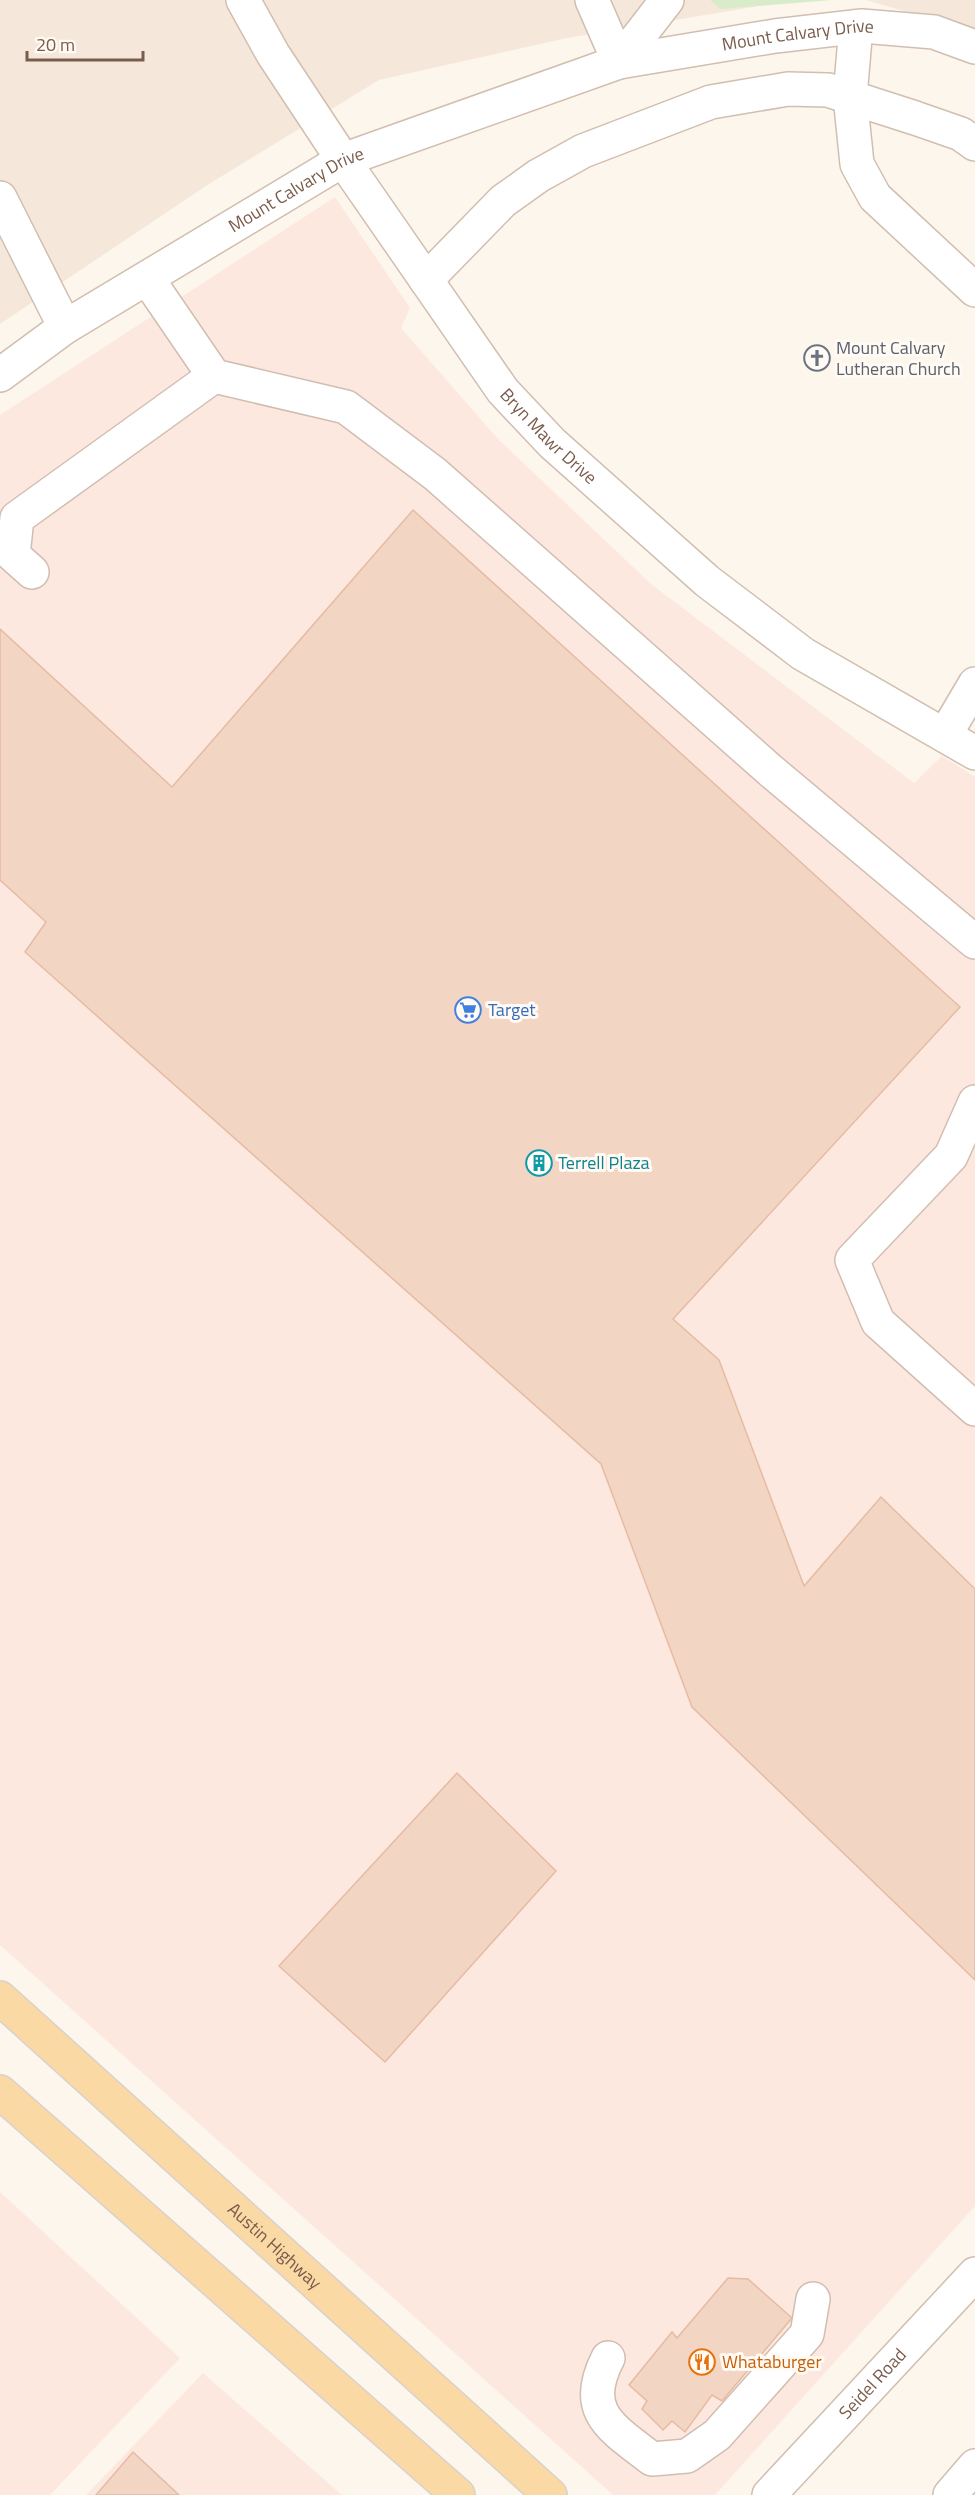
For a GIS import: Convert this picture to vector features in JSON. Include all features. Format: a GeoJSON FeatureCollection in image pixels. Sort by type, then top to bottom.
{"type":"FeatureCollection","features":[{"type":"Feature","properties":{"kind":"main road","name":"Austin Highway"},"geometry":{"type":"LineString","coordinates":[[0,1998],[550,2495]]}},
{"type":"Feature","properties":{"kind":"main road"},"geometry":{"type":"LineString","coordinates":[[0,2092],[458,2495]]}},
{"type":"Feature","properties":{"kind":"street","name":"Bryn Mawr Drive"},"geometry":{"type":"LineString","coordinates":[[243,0],[273,54],[343,160],[503,391],[552,443],[707,581],[804,654],[975,753]]}},
{"type":"Feature","properties":{"kind":"street"},"geometry":{"type":"LineString","coordinates":[[592,0],[619,62],[667,0]]}},
{"type":"Feature","properties":{"kind":"street","name":"Mount Calvary Drive"},"geometry":{"type":"LineString","coordinates":[[0,375],[65,327],[343,160],[619,62],[775,36],[856,27],[934,32],[975,47]]}},
{"type":"Feature","properties":{"kind":"street"},"geometry":{"type":"LineString","coordinates":[[856,27],[850,96],[857,164],[875,197],[975,290]]}},
{"type":"Feature","properties":{"kind":"street"},"geometry":{"type":"LineString","coordinates":[[426,280],[503,201],[538,176],[583,151],[711,102],[788,89],[828,90],[961,134],[975,144]]}},
{"type":"Feature","properties":{"kind":"street"},"geometry":{"type":"LineString","coordinates":[[0,198],[65,327]]}},
{"type":"Feature","properties":{"kind":"street"},"geometry":{"type":"LineString","coordinates":[[147,278],[214,376],[346,407],[435,474],[771,771],[975,942]]}},
{"type":"Feature","properties":{"kind":"street"},"geometry":{"type":"LineString","coordinates":[[32,572],[13,555],[17,518],[214,376]]}},
{"type":"Feature","properties":{"kind":"street"},"geometry":{"type":"LineString","coordinates":[[945,735],[975,684]]}},
{"type":"Feature","properties":{"kind":"street"},"geometry":{"type":"LineString","coordinates":[[975,1102],[951,1156],[852,1260],[878,1322],[975,1409]]}},
{"type":"Feature","properties":{"kind":"street","name":"Seidel Road"},"geometry":{"type":"LineString","coordinates":[[769,2495],[975,2274]]}},
{"type":"Feature","properties":{"kind":"street"},"geometry":{"type":"LineString","coordinates":[[608,2358],[598,2377],[597,2397],[608,2425],[651,2459],[687,2456],[717,2434],[807,2334],[813,2299]]}},
{"type":"Feature","properties":{"kind":"street"},"geometry":{"type":"LineString","coordinates":[[950,2495],[975,2466]]}},
{"type":"Feature","properties":{"kind":"shaded area"},"geometry":{"type":"Polygon","coordinates":[[[0,0],[796,0],[567,38],[379,80],[209,184],[0,324],[0,0]]]}},
{"type":"Feature","properties":{"kind":"shaded area"},"geometry":{"type":"Polygon","coordinates":[[[866,0],[975,0],[975,32],[866,0]]]}},
{"type":"Feature","properties":{"kind":"shaded area"},"geometry":{"type":"Polygon","coordinates":[[[335,197],[410,308],[401,328],[498,439],[651,584],[914,783],[942,756],[975,777],[975,2206],[715,2495],[613,2495],[0,1945],[0,415],[335,197]]]}},
{"type":"Feature","properties":{"kind":"shaded area"},"geometry":{"type":"Polygon","coordinates":[[[0,2192],[180,2358],[50,2495],[0,2495],[0,2192]]]}},
{"type":"Feature","properties":{"kind":"shaded area"},"geometry":{"type":"Polygon","coordinates":[[[203,2373],[342,2495],[86,2495],[203,2373]]]}},
{"type":"Feature","properties":{"kind":"green space"},"geometry":{"type":"Polygon","coordinates":[[[710,0],[832,0],[720,9],[710,0]]]}},
{"type":"Feature","properties":{"kind":"building","name":"Terrell Plaza"},"geometry":{"type":"Polygon","coordinates":[[[413,510],[960,1007],[673,1319],[719,1360],[804,1586],[881,1497],[975,1589],[975,1980],[692,1707],[601,1464],[25,952],[46,922],[0,880],[0,629],[172,787],[413,510]]]}},
{"type":"Feature","properties":{"kind":"building"},"geometry":{"type":"Polygon","coordinates":[[[457,1773],[556,1871],[385,2062],[279,1966],[457,1773]]]}},
{"type":"Feature","properties":{"kind":"building","name":"Whataburger"},"geometry":{"type":"Polygon","coordinates":[[[728,2278],[748,2279],[792,2318],[722,2401],[712,2395],[685,2432],[672,2421],[663,2430],[642,2409],[647,2401],[629,2385],[672,2332],[677,2338],[728,2278]]]}},
{"type":"Feature","properties":{"kind":"building"},"geometry":{"type":"Polygon","coordinates":[[[133,2452],[179,2495],[96,2495],[133,2452]]]}},
{"type":"Feature","properties":{"kind":"place","name":"Mount Calvary Lutheran Church"},"geometry":{"type":"Point","coordinates":[817,358]}},
{"type":"Feature","properties":{"kind":"place","name":"Target"},"geometry":{"type":"Point","coordinates":[468,1010]}},
{"type":"Feature","properties":{"kind":"place","name":"Terrell Plaza"},"geometry":{"type":"Point","coordinates":[539,1163]}},
{"type":"Feature","properties":{"kind":"place","name":"Whataburger"},"geometry":{"type":"Point","coordinates":[702,2362]}}]}
